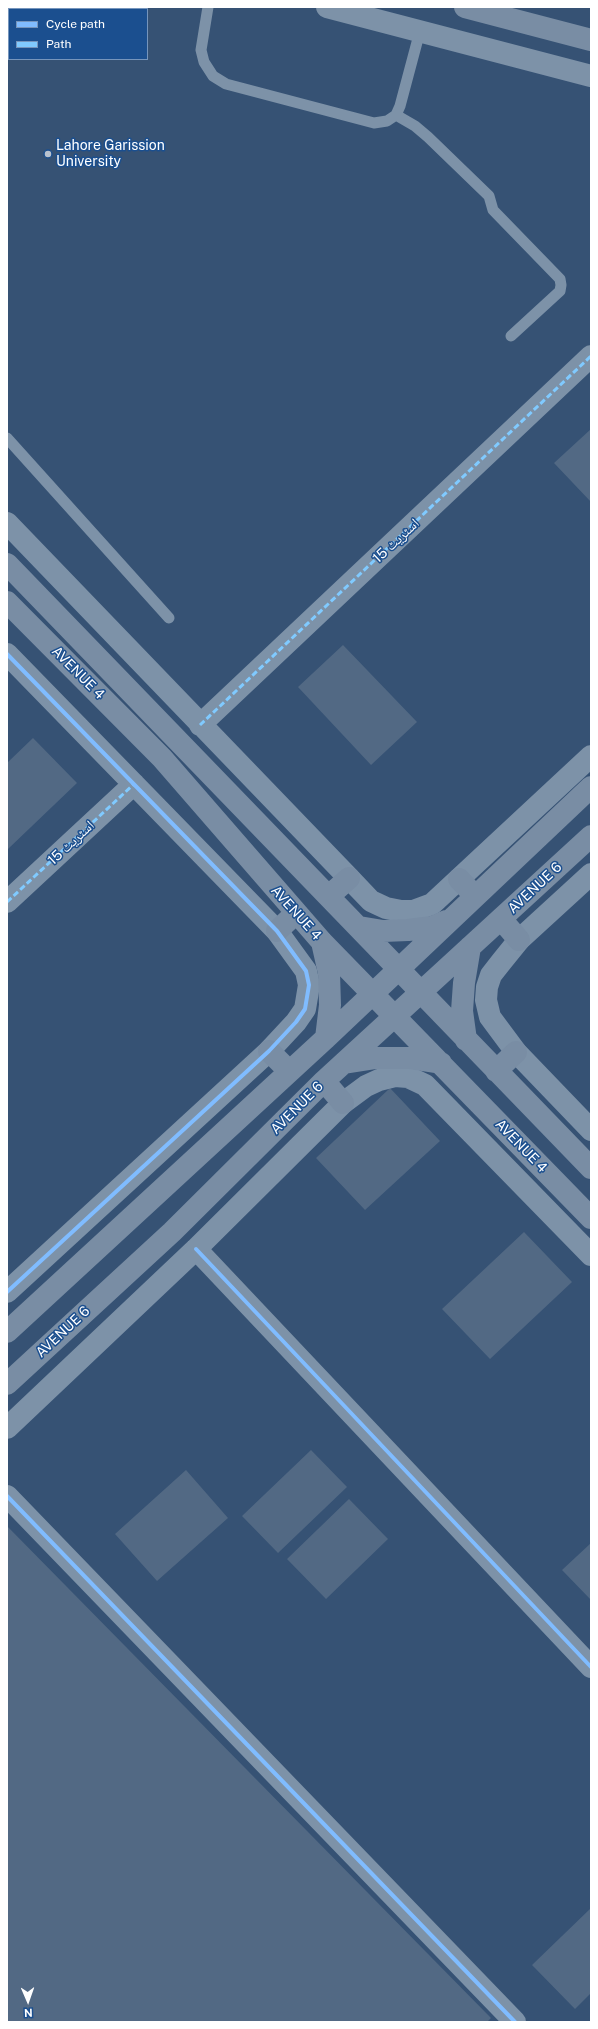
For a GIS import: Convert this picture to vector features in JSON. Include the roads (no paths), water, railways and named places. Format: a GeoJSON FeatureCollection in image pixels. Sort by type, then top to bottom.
{"type":"FeatureCollection","features":[{"type":"Feature","properties":{"kind":"main road"},"geometry":{"type":"LineString","coordinates":[[464,7],[591,40]]}},
{"type":"Feature","properties":{"kind":"main road","name":"AVENUE 4"},"geometry":{"type":"LineString","coordinates":[[7,564],[591,1168]]}},
{"type":"Feature","properties":{"kind":"main road","name":"AVENUE 4"},"geometry":{"type":"LineString","coordinates":[[7,602],[162,758],[322,942],[591,1218]]}},
{"type":"Feature","properties":{"kind":"main road"},"geometry":{"type":"LineString","coordinates":[[7,1332],[326,1038],[591,787]]}},
{"type":"Feature","properties":{"kind":"main road","name":"AVENUE 6"},"geometry":{"type":"LineString","coordinates":[[7,1384],[172,1232],[324,1081],[591,836]]}},
{"type":"Feature","properties":{"kind":"main road"},"geometry":{"type":"LineString","coordinates":[[329,896],[349,878]]}},
{"type":"Feature","properties":{"kind":"main road"},"geometry":{"type":"LineString","coordinates":[[459,879],[475,896]]}},
{"type":"Feature","properties":{"kind":"main road"},"geometry":{"type":"LineString","coordinates":[[277,931],[296,913]]}},
{"type":"Feature","properties":{"kind":"main road"},"geometry":{"type":"LineString","coordinates":[[359,927],[383,931],[408,930],[432,927],[452,918]]}},
{"type":"Feature","properties":{"kind":"main road"},"geometry":{"type":"LineString","coordinates":[[501,919],[519,940]]}},
{"type":"Feature","properties":{"kind":"main road"},"geometry":{"type":"LineString","coordinates":[[322,942],[329,973],[330,1005],[326,1038]]}},
{"type":"Feature","properties":{"kind":"main road"},"geometry":{"type":"LineString","coordinates":[[466,1040],[462,1011],[464,983],[470,947]]}},
{"type":"Feature","properties":{"kind":"main road"},"geometry":{"type":"LineString","coordinates":[[269,1051],[289,1071]]}},
{"type":"Feature","properties":{"kind":"main road"},"geometry":{"type":"LineString","coordinates":[[496,1071],[516,1052]]}},
{"type":"Feature","properties":{"kind":"main road"},"geometry":{"type":"LineString","coordinates":[[344,1063],[376,1058],[409,1058],[441,1063]]}},
{"type":"Feature","properties":{"kind":"main road"},"geometry":{"type":"LineString","coordinates":[[324,1081],[343,1103]]}},
{"type":"Feature","properties":{"kind":"street"},"geometry":{"type":"LineString","coordinates":[[327,7],[591,76]]}},
{"type":"Feature","properties":{"kind":"street","name":"اسٹریٹ 15"},"geometry":{"type":"LineString","coordinates":[[200,726],[591,356]]}},
{"type":"Feature","properties":{"kind":"street"},"geometry":{"type":"LineString","coordinates":[[7,523],[200,726],[349,878],[371,900],[386,908],[401,911],[413,911],[432,904],[591,756]]}},
{"type":"Feature","properties":{"kind":"street"},"geometry":{"type":"LineString","coordinates":[[7,654],[277,931],[306,971],[309,985],[309,996],[305,1009],[296,1022],[269,1051],[7,1292]]}},
{"type":"Feature","properties":{"kind":"street","name":"اسٹریٹ 15"},"geometry":{"type":"LineString","coordinates":[[7,902],[134,784]]}},
{"type":"Feature","properties":{"kind":"street"},"geometry":{"type":"LineString","coordinates":[[591,874],[519,940],[491,975],[487,987],[486,1000],[490,1017],[516,1052],[591,1130]]}},
{"type":"Feature","properties":{"kind":"street"},"geometry":{"type":"LineString","coordinates":[[7,1428],[196,1249],[343,1103],[366,1086],[379,1080],[395,1076],[408,1077],[425,1085],[591,1255]]}},
{"type":"Feature","properties":{"kind":"street"},"geometry":{"type":"LineString","coordinates":[[196,1249],[591,1667]]}},
{"type":"Feature","properties":{"kind":"street"},"geometry":{"type":"LineString","coordinates":[[7,1496],[512,2021]]}},
{"type":"Feature","properties":{"kind":"lane"},"geometry":{"type":"LineString","coordinates":[[208,7],[201,50],[204,62],[213,76],[226,84],[374,123],[387,121],[396,115],[400,106],[420,32]]}},
{"type":"Feature","properties":{"kind":"lane"},"geometry":{"type":"LineString","coordinates":[[396,115],[415,126],[428,137],[489,196],[493,210],[560,280],[560,291],[511,336]]}},
{"type":"Feature","properties":{"kind":"lane"},"geometry":{"type":"LineString","coordinates":[[7,438],[169,618]]}},
{"type":"Feature","properties":{"kind":"place","name":"Lahore Garission University"},"geometry":{"type":"Point","coordinates":[48,154]}}]}
